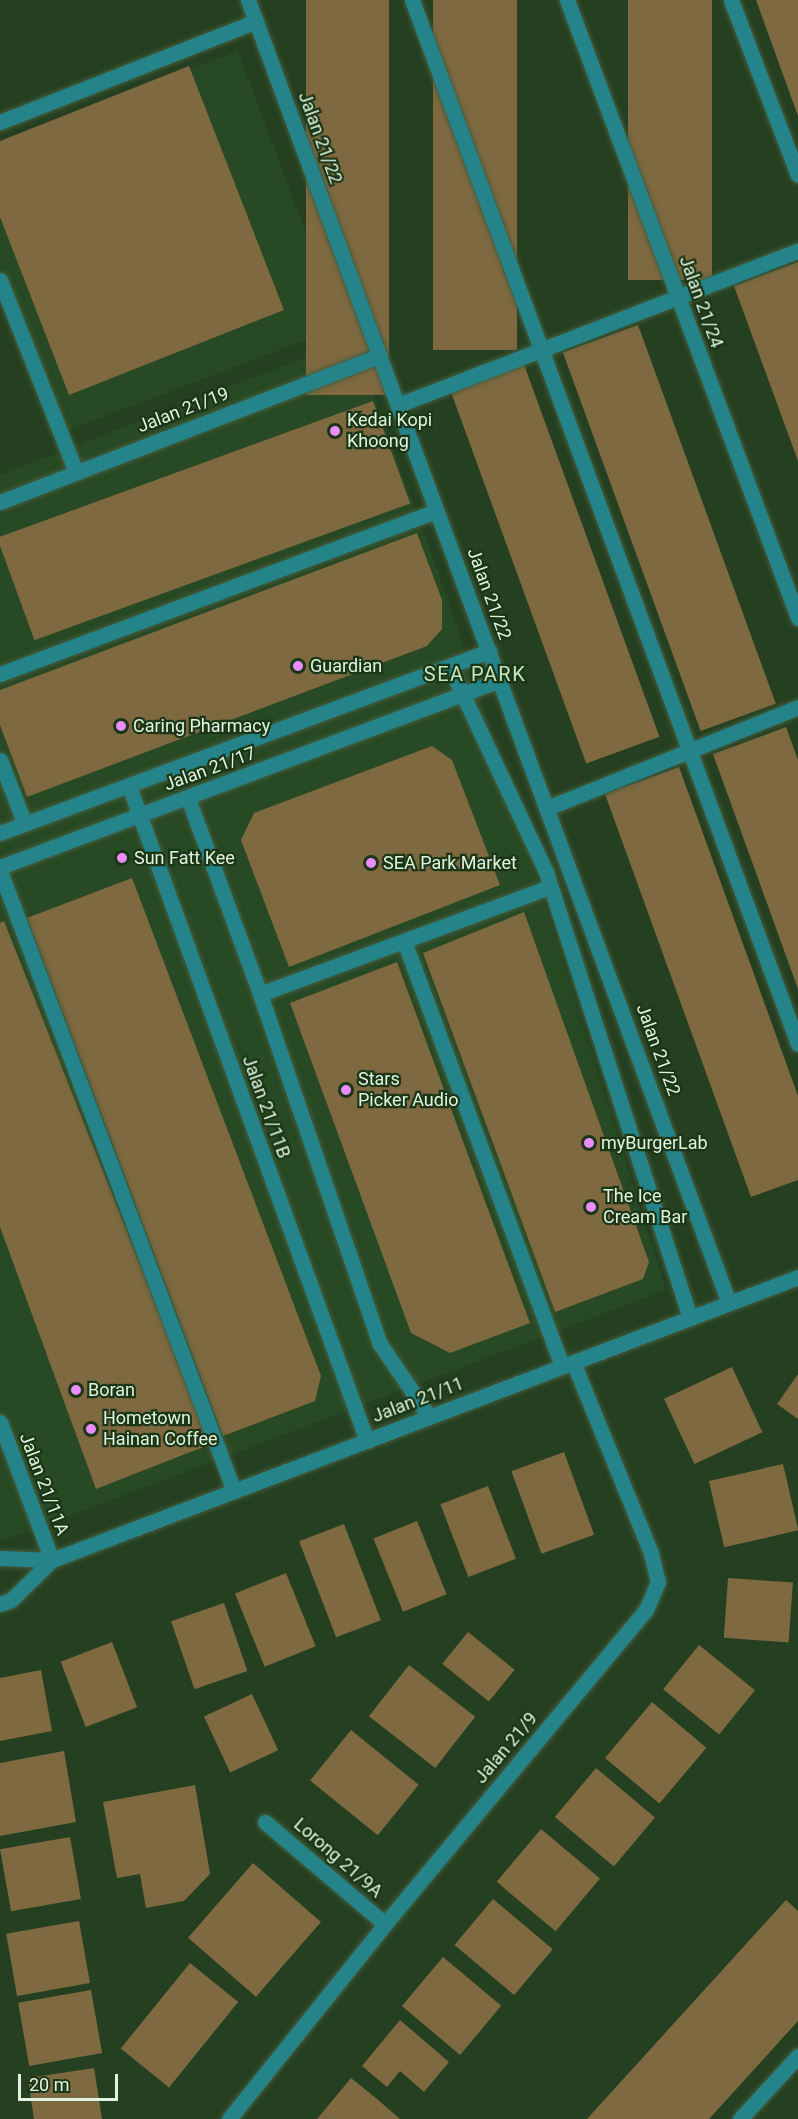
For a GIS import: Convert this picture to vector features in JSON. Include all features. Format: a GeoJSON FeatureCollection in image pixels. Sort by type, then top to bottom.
{"type":"FeatureCollection","features":[{"type":"Feature","properties":{"kind":"street","name":"Jalan 21/22"},"geometry":{"type":"LineString","coordinates":[[248,0],[569,864],[729,1303]]}},
{"type":"Feature","properties":{"kind":"street"},"geometry":{"type":"LineString","coordinates":[[412,0],[798,1044]]}},
{"type":"Feature","properties":{"kind":"street","name":"Jalan 21/24"},"geometry":{"type":"LineString","coordinates":[[567,0],[798,618]]}},
{"type":"Feature","properties":{"kind":"street"},"geometry":{"type":"LineString","coordinates":[[730,0],[798,175]]}},
{"type":"Feature","properties":{"kind":"street"},"geometry":{"type":"LineString","coordinates":[[0,122],[256,21]]}},
{"type":"Feature","properties":{"kind":"street"},"geometry":{"type":"LineString","coordinates":[[398,405],[798,251]]}},
{"type":"Feature","properties":{"kind":"street"},"geometry":{"type":"LineString","coordinates":[[0,280],[76,472]]}},
{"type":"Feature","properties":{"kind":"street","name":"Jalan 21/19"},"geometry":{"type":"LineString","coordinates":[[0,502],[380,355]]}},
{"type":"Feature","properties":{"kind":"street"},"geometry":{"type":"LineString","coordinates":[[0,674],[437,511]]}},
{"type":"Feature","properties":{"kind":"street","name":"Jalan 21/17"},"geometry":{"type":"LineString","coordinates":[[0,833],[24,822],[129,786],[489,651]]}},
{"type":"Feature","properties":{"kind":"street"},"geometry":{"type":"LineString","coordinates":[[450,667],[546,872],[690,1318]]}},
{"type":"Feature","properties":{"kind":"street","name":"Jalan 21/17"},"geometry":{"type":"LineString","coordinates":[[0,869],[500,680]]}},
{"type":"Feature","properties":{"kind":"street"},"geometry":{"type":"LineString","coordinates":[[547,808],[798,707]]}},
{"type":"Feature","properties":{"kind":"street"},"geometry":{"type":"LineString","coordinates":[[0,760],[24,822]]}},
{"type":"Feature","properties":{"kind":"street","name":"Jalan 21/11B"},"geometry":{"type":"LineString","coordinates":[[129,786],[367,1441]]}},
{"type":"Feature","properties":{"kind":"street","name":"Jalan 21/11B"},"geometry":{"type":"LineString","coordinates":[[188,798],[260,994],[380,1344],[429,1416]]}},
{"type":"Feature","properties":{"kind":"street"},"geometry":{"type":"LineString","coordinates":[[546,872],[569,864]]}},
{"type":"Feature","properties":{"kind":"street"},"geometry":{"type":"LineString","coordinates":[[0,869],[234,1491]]}},
{"type":"Feature","properties":{"kind":"street"},"geometry":{"type":"LineString","coordinates":[[260,994],[550,887]]}},
{"type":"Feature","properties":{"kind":"street","name":"Jalan 21/9"},"geometry":{"type":"LineString","coordinates":[[229,2119],[385,1924],[646,1611],[658,1582],[651,1553],[568,1364],[404,941]]}},
{"type":"Feature","properties":{"kind":"street","name":"Jalan 21/11"},"geometry":{"type":"LineString","coordinates":[[0,1558],[52,1560],[798,1277]]}},
{"type":"Feature","properties":{"kind":"street","name":"Jalan 21/11A"},"geometry":{"type":"LineString","coordinates":[[0,1422],[52,1560]]}},
{"type":"Feature","properties":{"kind":"street","name":"Jalan 21/11"},"geometry":{"type":"LineString","coordinates":[[0,1604],[11,1600],[52,1560]]}},
{"type":"Feature","properties":{"kind":"street","name":"Lorong 21/9A"},"geometry":{"type":"LineString","coordinates":[[265,1822],[385,1924]]}},
{"type":"Feature","properties":{"kind":"street"},"geometry":{"type":"LineString","coordinates":[[740,2119],[798,2056]]}},
{"type":"Feature","properties":{"kind":"shaded area"},"geometry":{"type":"Polygon","coordinates":[[[238,51],[341,327],[52,436],[0,295],[0,141],[238,51]]]}},
{"type":"Feature","properties":{"kind":"shaded area"},"geometry":{"type":"Polygon","coordinates":[[[353,339],[457,625],[666,1290],[0,1542],[0,475],[353,339]]]}},
{"type":"Feature","properties":{"kind":"building"},"geometry":{"type":"Polygon","coordinates":[[[306,0],[389,0],[389,395],[306,395],[306,0]]]}},
{"type":"Feature","properties":{"kind":"building"},"geometry":{"type":"Polygon","coordinates":[[[433,0],[517,0],[517,350],[433,350],[433,0]]]}},
{"type":"Feature","properties":{"kind":"building"},"geometry":{"type":"Polygon","coordinates":[[[628,0],[712,0],[712,280],[628,280],[628,0]]]}},
{"type":"Feature","properties":{"kind":"building"},"geometry":{"type":"Polygon","coordinates":[[[756,0],[798,0],[798,116],[756,0]]]}},
{"type":"Feature","properties":{"kind":"building"},"geometry":{"type":"Polygon","coordinates":[[[189,66],[284,310],[69,395],[0,217],[0,141],[189,66]]]}},
{"type":"Feature","properties":{"kind":"building"},"geometry":{"type":"Polygon","coordinates":[[[798,262],[798,461],[734,286],[798,262]]]}},
{"type":"Feature","properties":{"kind":"building"},"geometry":{"type":"Polygon","coordinates":[[[638,325],[776,704],[701,731],[563,352],[638,325]]]}},
{"type":"Feature","properties":{"kind":"building"},"geometry":{"type":"Polygon","coordinates":[[[522,359],[659,737],[586,763],[449,386],[522,359]]]}},
{"type":"Feature","properties":{"kind":"building"},"geometry":{"type":"Polygon","coordinates":[[[373,401],[410,503],[34,640],[0,546],[0,537],[373,401]]]}},
{"type":"Feature","properties":{"kind":"building"},"geometry":{"type":"Polygon","coordinates":[[[417,533],[442,600],[442,629],[427,646],[27,797],[0,725],[0,690],[417,533]]]}},
{"type":"Feature","properties":{"kind":"building"},"geometry":{"type":"Polygon","coordinates":[[[786,727],[798,760],[798,989],[713,754],[786,727]]]}},
{"type":"Feature","properties":{"kind":"building","name":"SEA Park Market"},"geometry":{"type":"Polygon","coordinates":[[[432,746],[452,760],[500,885],[289,967],[241,840],[254,813],[432,746]]]}},
{"type":"Feature","properties":{"kind":"building"},"geometry":{"type":"Polygon","coordinates":[[[679,767],[798,1096],[798,1180],[751,1197],[605,794],[679,767]]]}},
{"type":"Feature","properties":{"kind":"building"},"geometry":{"type":"Polygon","coordinates":[[[132,878],[321,1376],[315,1401],[223,1436],[27,918],[132,878]]]}},
{"type":"Feature","properties":{"kind":"building"},"geometry":{"type":"Polygon","coordinates":[[[524,912],[649,1262],[643,1279],[555,1312],[423,953],[524,912]]]}},
{"type":"Feature","properties":{"kind":"building"},"geometry":{"type":"Polygon","coordinates":[[[4,921],[211,1444],[96,1489],[0,1227],[0,923],[4,921]]]}},
{"type":"Feature","properties":{"kind":"building"},"geometry":{"type":"Polygon","coordinates":[[[397,962],[530,1323],[450,1353],[411,1333],[290,1003],[397,962]]]}},
{"type":"Feature","properties":{"kind":"building"},"geometry":{"type":"Polygon","coordinates":[[[732,1367],[762,1432],[694,1464],[664,1399],[732,1367]]]}},
{"type":"Feature","properties":{"kind":"building"},"geometry":{"type":"Polygon","coordinates":[[[798,1374],[798,1419],[777,1404],[798,1374]]]}},
{"type":"Feature","properties":{"kind":"building"},"geometry":{"type":"Polygon","coordinates":[[[564,1452],[594,1535],[541,1554],[511,1471],[564,1452]]]}},
{"type":"Feature","properties":{"kind":"building"},"geometry":{"type":"Polygon","coordinates":[[[783,1464],[798,1530],[724,1547],[709,1481],[783,1464]]]}},
{"type":"Feature","properties":{"kind":"building"},"geometry":{"type":"Polygon","coordinates":[[[488,1486],[516,1559],[468,1577],[440,1504],[488,1486]]]}},
{"type":"Feature","properties":{"kind":"building"},"geometry":{"type":"Polygon","coordinates":[[[417,1521],[447,1594],[403,1612],[373,1539],[417,1521]]]}},
{"type":"Feature","properties":{"kind":"building"},"geometry":{"type":"Polygon","coordinates":[[[344,1524],[381,1620],[336,1637],[299,1541],[344,1524]]]}},
{"type":"Feature","properties":{"kind":"building"},"geometry":{"type":"Polygon","coordinates":[[[286,1573],[316,1646],[265,1667],[235,1594],[286,1573]]]}},
{"type":"Feature","properties":{"kind":"building"},"geometry":{"type":"Polygon","coordinates":[[[728,1578],[793,1583],[789,1642],[724,1638],[728,1578]]]}},
{"type":"Feature","properties":{"kind":"building"},"geometry":{"type":"Polygon","coordinates":[[[224,1603],[247,1671],[194,1689],[171,1621],[224,1603]]]}},
{"type":"Feature","properties":{"kind":"building"},"geometry":{"type":"Polygon","coordinates":[[[468,1632],[515,1670],[489,1702],[442,1664],[468,1632]]]}},
{"type":"Feature","properties":{"kind":"building"},"geometry":{"type":"Polygon","coordinates":[[[112,1642],[137,1707],[86,1727],[61,1662],[112,1642]]]}},
{"type":"Feature","properties":{"kind":"building"},"geometry":{"type":"Polygon","coordinates":[[[699,1645],[755,1690],[719,1735],[663,1689],[699,1645]]]}},
{"type":"Feature","properties":{"kind":"building"},"geometry":{"type":"Polygon","coordinates":[[[409,1665],[475,1717],[435,1768],[369,1716],[409,1665]]]}},
{"type":"Feature","properties":{"kind":"building"},"geometry":{"type":"Polygon","coordinates":[[[41,1670],[52,1731],[0,1741],[0,1678],[41,1670]]]}},
{"type":"Feature","properties":{"kind":"building"},"geometry":{"type":"Polygon","coordinates":[[[252,1694],[278,1750],[230,1773],[204,1716],[252,1694]]]}},
{"type":"Feature","properties":{"kind":"building"},"geometry":{"type":"Polygon","coordinates":[[[652,1702],[706,1748],[659,1804],[605,1758],[652,1702]]]}},
{"type":"Feature","properties":{"kind":"building"},"geometry":{"type":"Polygon","coordinates":[[[351,1730],[419,1785],[378,1835],[310,1781],[351,1730]]]}},
{"type":"Feature","properties":{"kind":"building"},"geometry":{"type":"Polygon","coordinates":[[[64,1751],[76,1822],[0,1836],[0,1763],[64,1751]]]}},
{"type":"Feature","properties":{"kind":"building"},"geometry":{"type":"Polygon","coordinates":[[[596,1768],[655,1817],[614,1867],[555,1817],[596,1768]]]}},
{"type":"Feature","properties":{"kind":"building"},"geometry":{"type":"Polygon","coordinates":[[[195,1785],[210,1874],[184,1901],[146,1908],[140,1874],[117,1878],[103,1802],[195,1785]]]}},
{"type":"Feature","properties":{"kind":"building"},"geometry":{"type":"Polygon","coordinates":[[[541,1829],[600,1878],[556,1931],[497,1882],[541,1829]]]}},
{"type":"Feature","properties":{"kind":"building"},"geometry":{"type":"Polygon","coordinates":[[[70,1837],[81,1899],[11,1911],[0,1849],[70,1837]]]}},
{"type":"Feature","properties":{"kind":"building"},"geometry":{"type":"Polygon","coordinates":[[[253,1863],[321,1922],[256,1997],[188,1938],[253,1863]]]}},
{"type":"Feature","properties":{"kind":"building"},"geometry":{"type":"Polygon","coordinates":[[[493,1899],[553,1949],[514,1995],[454,1945],[493,1899]]]}},
{"type":"Feature","properties":{"kind":"building"},"geometry":{"type":"Polygon","coordinates":[[[786,1900],[798,1911],[798,2021],[709,2119],[587,2119],[786,1900]]]}},
{"type":"Feature","properties":{"kind":"building"},"geometry":{"type":"Polygon","coordinates":[[[79,1921],[90,1983],[17,1996],[6,1934],[79,1921]]]}},
{"type":"Feature","properties":{"kind":"building"},"geometry":{"type":"Polygon","coordinates":[[[443,1957],[501,2006],[460,2055],[402,2006],[443,1957]]]}},
{"type":"Feature","properties":{"kind":"building"},"geometry":{"type":"Polygon","coordinates":[[[190,1963],[238,2002],[169,2088],[121,2048],[190,1963]]]}},
{"type":"Feature","properties":{"kind":"building"},"geometry":{"type":"Polygon","coordinates":[[[91,1990],[102,2053],[29,2066],[18,2003],[91,1990]]]}},
{"type":"Feature","properties":{"kind":"building"},"geometry":{"type":"Polygon","coordinates":[[[400,2020],[449,2062],[424,2092],[400,2071],[387,2087],[362,2066],[400,2020]]]}},
{"type":"Feature","properties":{"kind":"building"},"geometry":{"type":"Polygon","coordinates":[[[94,2068],[102,2119],[34,2119],[28,2078],[94,2068]]]}},
{"type":"Feature","properties":{"kind":"building"},"geometry":{"type":"Polygon","coordinates":[[[351,2078],[377,2099],[400,2119],[317,2119],[351,2078]]]}},
{"type":"Feature","properties":{"kind":"place","name":"Kedai Kopi Khoong"},"geometry":{"type":"Point","coordinates":[335,431]}},
{"type":"Feature","properties":{"kind":"place","name":"Guardian"},"geometry":{"type":"Point","coordinates":[298,666]}},
{"type":"Feature","properties":{"kind":"place","name":"Caring Pharmacy"},"geometry":{"type":"Point","coordinates":[121,726]}},
{"type":"Feature","properties":{"kind":"place","name":"Sun Fatt Kee"},"geometry":{"type":"Point","coordinates":[122,858]}},
{"type":"Feature","properties":{"kind":"place","name":"SEA Park Market"},"geometry":{"type":"Point","coordinates":[371,863]}},
{"type":"Feature","properties":{"kind":"place","name":"Stars Picker Audio"},"geometry":{"type":"Point","coordinates":[346,1090]}},
{"type":"Feature","properties":{"kind":"place","name":"myBurgerLab"},"geometry":{"type":"Point","coordinates":[589,1143]}},
{"type":"Feature","properties":{"kind":"place","name":"The Ice Cream Bar"},"geometry":{"type":"Point","coordinates":[591,1207]}},
{"type":"Feature","properties":{"kind":"place","name":"Boran"},"geometry":{"type":"Point","coordinates":[76,1390]}},
{"type":"Feature","properties":{"kind":"place","name":"Hometown Hainan Coffee"},"geometry":{"type":"Point","coordinates":[91,1429]}},
{"type":"Feature","properties":{"kind":"district","name":"SEA PARK"},"geometry":{"type":"Point","coordinates":[475,674]}}]}
